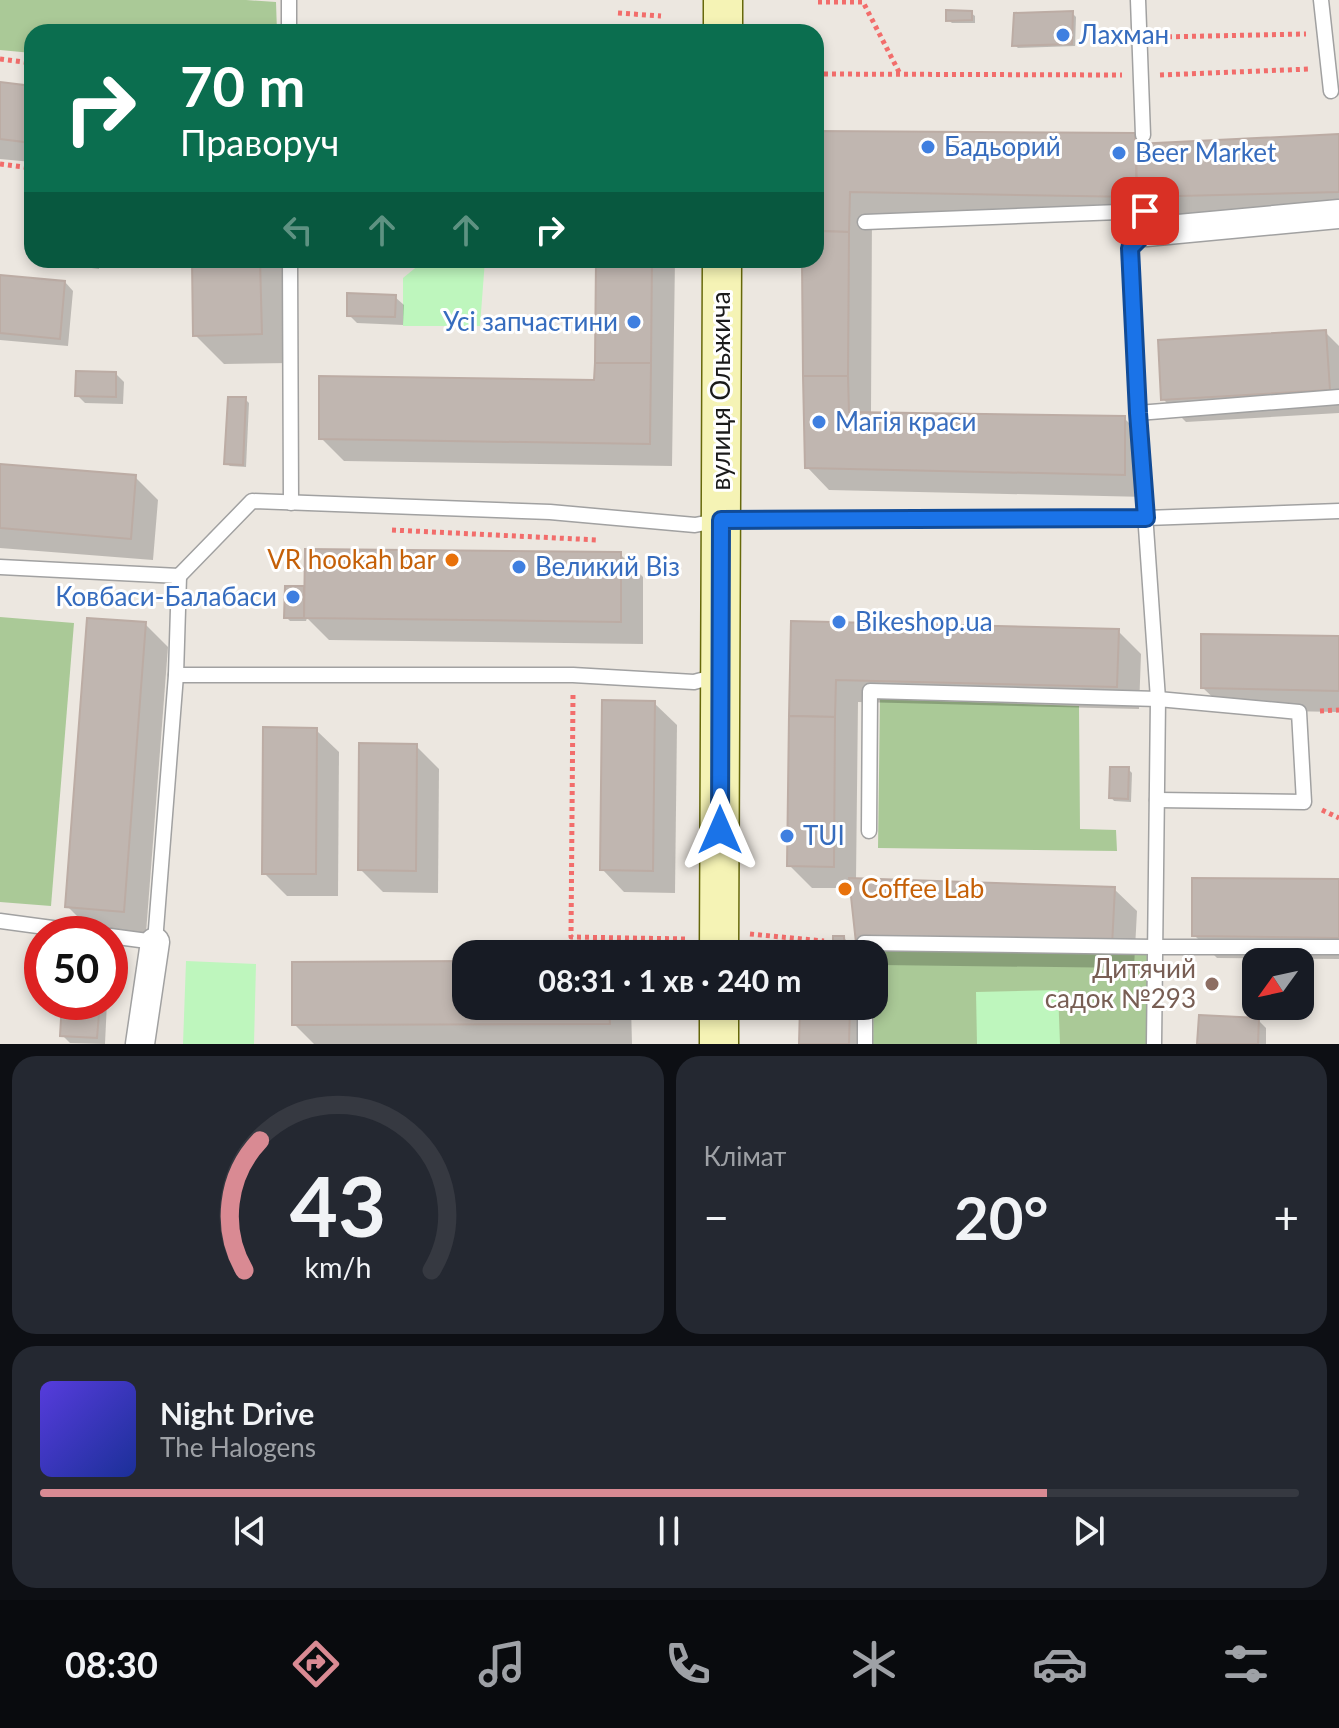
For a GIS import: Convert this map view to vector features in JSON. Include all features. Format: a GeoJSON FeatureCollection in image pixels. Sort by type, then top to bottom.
{"type":"FeatureCollection","features":[{"type":"Feature","properties":{"kind":"main road"},"geometry":{"type":"LineString","coordinates":[[723,0],[723,24]]}},
{"type":"Feature","properties":{"kind":"main road","name":"вулиця Ольжича"},"geometry":{"type":"LineString","coordinates":[[720,940],[722,268]]}},
{"type":"Feature","properties":{"kind":"main road"},"geometry":{"type":"LineString","coordinates":[[719,1020],[719,1044]]}},
{"type":"Feature","properties":{"kind":"street"},"geometry":{"type":"LineString","coordinates":[[1146,232],[1339,214]]}},
{"type":"Feature","properties":{"kind":"street"},"geometry":{"type":"LineString","coordinates":[[140,1044],[155,942]]}},
{"type":"Feature","properties":{"kind":"lane"},"geometry":{"type":"LineString","coordinates":[[289,0],[289,24]]}},
{"type":"Feature","properties":{"kind":"lane"},"geometry":{"type":"LineString","coordinates":[[1138,0],[1143,135]]}},
{"type":"Feature","properties":{"kind":"lane"},"geometry":{"type":"LineString","coordinates":[[1321,0],[1331,91]]}},
{"type":"Feature","properties":{"kind":"lane"},"geometry":{"type":"LineString","coordinates":[[865,222],[1145,211],[1146,232],[1130,248],[1158,699],[1154,1044]]}},
{"type":"Feature","properties":{"kind":"lane"},"geometry":{"type":"LineString","coordinates":[[290,268],[291,503]]}},
{"type":"Feature","properties":{"kind":"lane"},"geometry":{"type":"LineString","coordinates":[[1138,413],[1339,397]]}},
{"type":"Feature","properties":{"kind":"lane"},"geometry":{"type":"LineString","coordinates":[[128,938],[155,942],[176,675],[179,576],[252,501],[550,512],[695,525],[721,520],[1146,518],[1339,511]]}},
{"type":"Feature","properties":{"kind":"lane"},"geometry":{"type":"LineString","coordinates":[[0,567],[179,576]]}},
{"type":"Feature","properties":{"kind":"lane"},"geometry":{"type":"LineString","coordinates":[[176,675],[573,675],[694,682],[720,675]]}},
{"type":"Feature","properties":{"kind":"lane"},"geometry":{"type":"LineString","coordinates":[[869,831],[870,691],[1158,699],[1299,712],[1304,802],[1157,800]]}},
{"type":"Feature","properties":{"kind":"lane"},"geometry":{"type":"LineString","coordinates":[[0,921],[24,924]]}},
{"type":"Feature","properties":{"kind":"lane"},"geometry":{"type":"LineString","coordinates":[[888,943],[1339,947]]}},
{"type":"Feature","properties":{"kind":"lane"},"geometry":{"type":"LineString","coordinates":[[865,1020],[865,1044]]}},
{"type":"Feature","properties":{"kind":"path"},"geometry":{"type":"LineString","coordinates":[[818,2],[863,2],[900,74]]}},
{"type":"Feature","properties":{"kind":"path"},"geometry":{"type":"LineString","coordinates":[[618,13],[661,16]]}},
{"type":"Feature","properties":{"kind":"path"},"geometry":{"type":"LineString","coordinates":[[1140,38],[1325,34]]}},
{"type":"Feature","properties":{"kind":"path"},"geometry":{"type":"LineString","coordinates":[[0,59],[24,62]]}},
{"type":"Feature","properties":{"kind":"path"},"geometry":{"type":"LineString","coordinates":[[824,74],[1142,75],[1328,69]]}},
{"type":"Feature","properties":{"kind":"path"},"geometry":{"type":"LineString","coordinates":[[0,164],[24,167]]}},
{"type":"Feature","properties":{"kind":"path"},"geometry":{"type":"LineString","coordinates":[[378,530],[605,541]]}},
{"type":"Feature","properties":{"kind":"path"},"geometry":{"type":"LineString","coordinates":[[573,675],[571,937],[660,940]]}},
{"type":"Feature","properties":{"kind":"green space"},"geometry":{"type":"Polygon","coordinates":[[[0,0],[276,2],[277,24],[24,24],[24,52],[0,50],[0,0]]]}},
{"type":"Feature","properties":{"kind":"green space"},"geometry":{"type":"Polygon","coordinates":[[[415,268],[484,268],[480,326],[403,326],[403,278],[415,268]]]}},
{"type":"Feature","properties":{"kind":"green space"},"geometry":{"type":"Polygon","coordinates":[[[0,617],[74,623],[51,906],[0,902],[0,617]]]}},
{"type":"Feature","properties":{"kind":"green space"},"geometry":{"type":"Polygon","coordinates":[[[880,699],[1079,706],[1080,829],[1116,830],[1117,851],[878,848],[880,699]]]}},
{"type":"Feature","properties":{"kind":"green space"},"geometry":{"type":"Polygon","coordinates":[[[888,947],[1148,952],[1147,1044],[873,1044],[873,1020],[888,1020],[888,947]]]}},
{"type":"Feature","properties":{"kind":"green space"},"geometry":{"type":"Polygon","coordinates":[[[186,961],[256,964],[254,1044],[183,1044],[186,961]]]}},
{"type":"Feature","properties":{"kind":"green space"},"geometry":{"type":"Polygon","coordinates":[[[1058,990],[1060,1044],[977,1044],[976,992],[1058,990]]]}},
{"type":"Feature","properties":{"kind":"building"},"geometry":{"type":"Polygon","coordinates":[[[946,10],[972,11],[972,20],[946,21],[946,10]]]}},
{"type":"Feature","properties":{"kind":"building"},"geometry":{"type":"Polygon","coordinates":[[[1073,11],[1072,44],[1012,46],[1014,13],[1073,11]]]}},
{"type":"Feature","properties":{"kind":"building"},"geometry":{"type":"Polygon","coordinates":[[[0,82],[24,85],[24,142],[0,139],[0,82]]]}},
{"type":"Feature","properties":{"kind":"building"},"geometry":{"type":"Polygon","coordinates":[[[824,131],[1135,133],[1137,197],[850,192],[849,232],[824,231],[824,131]]]}},
{"type":"Feature","properties":{"kind":"building"},"geometry":{"type":"Polygon","coordinates":[[[1339,134],[1339,192],[1137,197],[1136,144],[1339,134]]]}},
{"type":"Feature","properties":{"kind":"building"},"geometry":{"type":"Polygon","coordinates":[[[824,231],[849,232],[848,376],[803,376],[802,268],[824,268],[824,231]]]}},
{"type":"Feature","properties":{"kind":"building"},"geometry":{"type":"Polygon","coordinates":[[[192,268],[260,268],[262,334],[193,336],[192,268]]]}},
{"type":"Feature","properties":{"kind":"building"},"geometry":{"type":"Polygon","coordinates":[[[596,268],[652,268],[651,363],[595,363],[596,268]]]}},
{"type":"Feature","properties":{"kind":"building"},"geometry":{"type":"Polygon","coordinates":[[[0,275],[65,281],[60,339],[0,333],[0,275]]]}},
{"type":"Feature","properties":{"kind":"building"},"geometry":{"type":"Polygon","coordinates":[[[347,293],[396,295],[395,317],[347,316],[347,293]]]}},
{"type":"Feature","properties":{"kind":"building"},"geometry":{"type":"Polygon","coordinates":[[[1326,330],[1330,390],[1161,400],[1158,340],[1326,330]]]}},
{"type":"Feature","properties":{"kind":"building"},"geometry":{"type":"Polygon","coordinates":[[[595,363],[651,363],[650,444],[319,439],[319,376],[594,380],[595,363]]]}},
{"type":"Feature","properties":{"kind":"building"},"geometry":{"type":"Polygon","coordinates":[[[76,371],[116,372],[116,397],[75,396],[76,371]]]}},
{"type":"Feature","properties":{"kind":"building"},"geometry":{"type":"Polygon","coordinates":[[[803,376],[848,376],[849,412],[1125,416],[1125,475],[805,468],[803,376]]]}},
{"type":"Feature","properties":{"kind":"building"},"geometry":{"type":"Polygon","coordinates":[[[228,397],[246,397],[243,465],[224,464],[228,397]]]}},
{"type":"Feature","properties":{"kind":"building"},"geometry":{"type":"Polygon","coordinates":[[[0,464],[136,475],[131,539],[0,528],[0,464]]]}},
{"type":"Feature","properties":{"kind":"building"},"geometry":{"type":"Polygon","coordinates":[[[305,549],[621,552],[621,622],[304,618],[305,549]]]}},
{"type":"Feature","properties":{"kind":"building"},"geometry":{"type":"Polygon","coordinates":[[[285,586],[304,586],[304,618],[284,618],[285,586]]]}},
{"type":"Feature","properties":{"kind":"building"},"geometry":{"type":"Polygon","coordinates":[[[87,618],[146,622],[124,912],[65,907],[87,618]]]}},
{"type":"Feature","properties":{"kind":"building"},"geometry":{"type":"Polygon","coordinates":[[[791,621],[1119,629],[1117,687],[836,680],[835,717],[789,716],[791,621]]]}},
{"type":"Feature","properties":{"kind":"building"},"geometry":{"type":"Polygon","coordinates":[[[1201,634],[1339,636],[1339,691],[1201,688],[1201,634]]]}},
{"type":"Feature","properties":{"kind":"building"},"geometry":{"type":"Polygon","coordinates":[[[602,700],[655,701],[653,871],[600,870],[602,700]]]}},
{"type":"Feature","properties":{"kind":"building"},"geometry":{"type":"Polygon","coordinates":[[[789,716],[835,717],[834,867],[787,866],[789,716]]]}},
{"type":"Feature","properties":{"kind":"building"},"geometry":{"type":"Polygon","coordinates":[[[263,727],[317,728],[316,874],[262,874],[263,727]]]}},
{"type":"Feature","properties":{"kind":"building"},"geometry":{"type":"Polygon","coordinates":[[[359,743],[417,744],[416,871],[358,870],[359,743]]]}},
{"type":"Feature","properties":{"kind":"building"},"geometry":{"type":"Polygon","coordinates":[[[1110,767],[1129,767],[1128,799],[1109,798],[1110,767]]]}},
{"type":"Feature","properties":{"kind":"building"},"geometry":{"type":"Polygon","coordinates":[[[849,878],[1115,887],[1112,946],[888,943],[888,940],[856,940],[849,878]]]}},
{"type":"Feature","properties":{"kind":"building"},"geometry":{"type":"Polygon","coordinates":[[[1192,878],[1339,879],[1339,938],[1192,936],[1192,878]]]}},
{"type":"Feature","properties":{"kind":"building"},"geometry":{"type":"Polygon","coordinates":[[[833,936],[844,936],[844,940],[833,940],[833,936]]]}},
{"type":"Feature","properties":{"kind":"building"},"geometry":{"type":"Polygon","coordinates":[[[452,961],[452,1020],[610,1020],[610,1024],[292,1025],[292,962],[452,961]]]}},
{"type":"Feature","properties":{"kind":"building"},"geometry":{"type":"Polygon","coordinates":[[[1199,1015],[1259,1020],[1258,1044],[1197,1044],[1199,1015]]]}},
{"type":"Feature","properties":{"kind":"building"},"geometry":{"type":"Polygon","coordinates":[[[61,1020],[98,1020],[97,1038],[60,1036],[61,1020]]]}},
{"type":"Feature","properties":{"kind":"building"},"geometry":{"type":"Polygon","coordinates":[[[800,1020],[850,1020],[849,1044],[799,1044],[800,1020]]]}},
{"type":"Feature","properties":{"kind":"place","name":"Лахман"},"geometry":{"type":"Point","coordinates":[1063,35]}},
{"type":"Feature","properties":{"kind":"place","name":"Бадьорий"},"geometry":{"type":"Point","coordinates":[928,147]}},
{"type":"Feature","properties":{"kind":"place","name":"Beer Market"},"geometry":{"type":"Point","coordinates":[1119,153]}},
{"type":"Feature","properties":{"kind":"place","name":"Усі запчастини"},"geometry":{"type":"Point","coordinates":[634,322]}},
{"type":"Feature","properties":{"kind":"place","name":"Магія краси"},"geometry":{"type":"Point","coordinates":[819,422]}},
{"type":"Feature","properties":{"kind":"place","name":"VR hookah bar"},"geometry":{"type":"Point","coordinates":[452,560]}},
{"type":"Feature","properties":{"kind":"place","name":"Великий Віз"},"geometry":{"type":"Point","coordinates":[519,567]}},
{"type":"Feature","properties":{"kind":"place","name":"Ковбаси-Балабаси"},"geometry":{"type":"Point","coordinates":[293,597]}},
{"type":"Feature","properties":{"kind":"place","name":"Bikeshop.ua"},"geometry":{"type":"Point","coordinates":[839,622]}},
{"type":"Feature","properties":{"kind":"place","name":"TUI"},"geometry":{"type":"Point","coordinates":[787,836]}},
{"type":"Feature","properties":{"kind":"place","name":"Coffee Lab"},"geometry":{"type":"Point","coordinates":[845,889]}},
{"type":"Feature","properties":{"kind":"place","name":"Дитячий садок №293"},"geometry":{"type":"Point","coordinates":[1212,984]}},
{"type":"Feature","properties":{"kind":"route"},"geometry":{"type":"LineString","coordinates":[[720,830],[721,520],[1146,518],[1130,248],[1146,232],[1145,211]]}}]}
